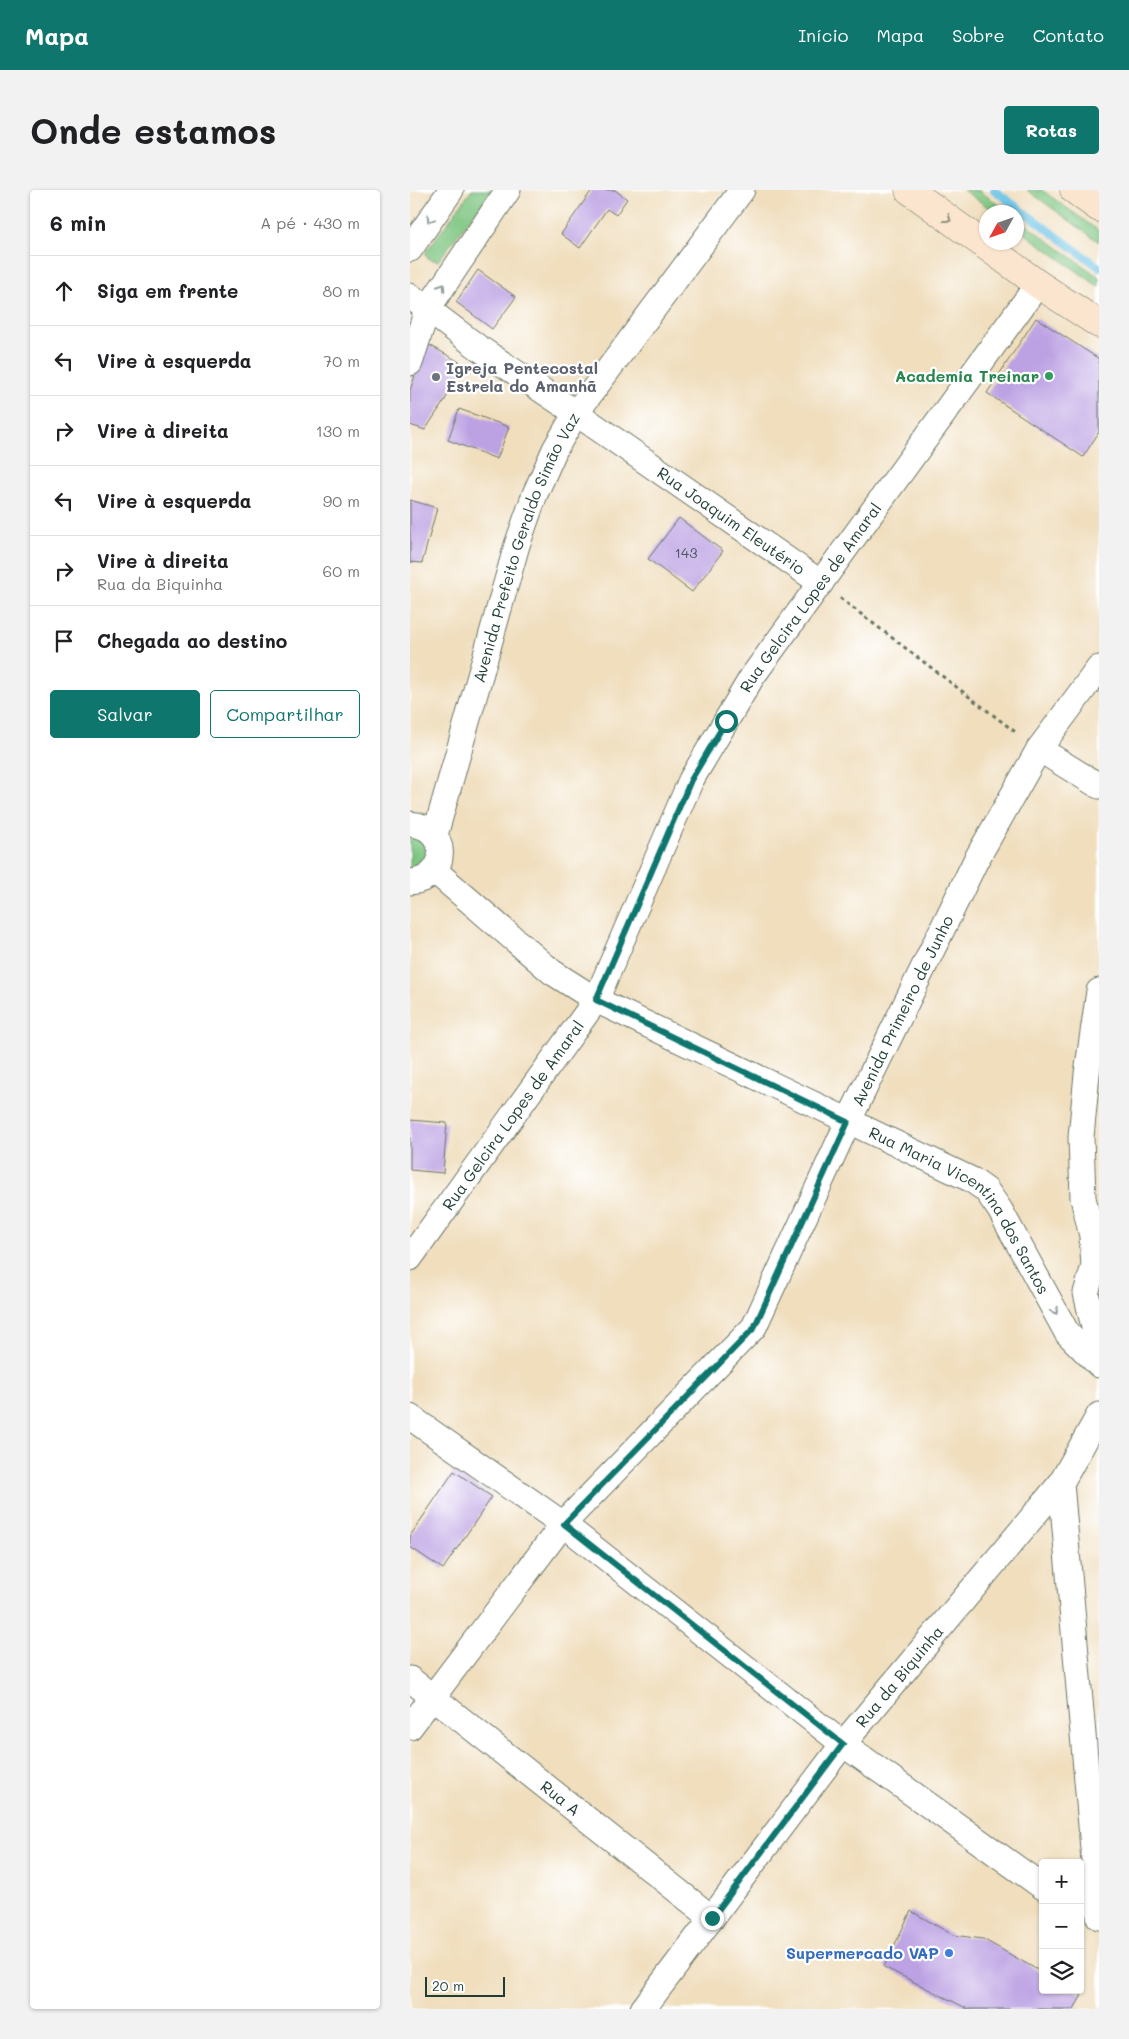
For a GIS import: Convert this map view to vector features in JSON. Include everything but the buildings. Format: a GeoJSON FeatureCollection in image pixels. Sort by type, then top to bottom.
{"type":"FeatureCollection","features":[{"type":"Feature","properties":{"kind":"main road"},"geometry":{"type":"LineString","coordinates":[[909,190],[1038,284],[1099,324]]}},
{"type":"Feature","properties":{"kind":"street"},"geometry":{"type":"LineString","coordinates":[[410,248],[451,190]]}},
{"type":"Feature","properties":{"kind":"street"},"geometry":{"type":"LineString","coordinates":[[410,363],[418,303],[508,190]]}},
{"type":"Feature","properties":{"kind":"street","name":"Avenida Prefeito Geraldo Simão Vaz"},"geometry":{"type":"LineString","coordinates":[[421,826],[517,545],[555,449],[576,413],[742,190]]}},
{"type":"Feature","properties":{"kind":"street","name":"Rua Gelcira Lopes de Amaral"},"geometry":{"type":"LineString","coordinates":[[410,1258],[596,1000],[691,780],[752,677],[1038,284]]}},
{"type":"Feature","properties":{"kind":"street","name":"Rua Joaquim Eleutério"},"geometry":{"type":"LineString","coordinates":[[418,303],[821,583]]}},
{"type":"Feature","properties":{"kind":"street","name":"Avenida Primeiro de Junho"},"geometry":{"type":"LineString","coordinates":[[410,1727],[564,1524],[754,1328],[848,1122],[976,860],[1038,750],[1099,668]]}},
{"type":"Feature","properties":{"kind":"street"},"geometry":{"type":"LineString","coordinates":[[1038,750],[1099,786]]}},
{"type":"Feature","properties":{"kind":"street"},"geometry":{"type":"LineString","coordinates":[[421,826],[441,853],[439,862],[421,880]]}},
{"type":"Feature","properties":{"kind":"street","name":"Rua Maria Vicentina dos Santos"},"geometry":{"type":"LineString","coordinates":[[421,880],[552,972],[596,1000],[972,1180],[986,1190],[1000,1210],[1067,1333],[1099,1365]]}},
{"type":"Feature","properties":{"kind":"street"},"geometry":{"type":"LineString","coordinates":[[1099,991],[1087,1074],[1081,1137],[1083,1198],[1096,1261],[1086,1293],[1099,1349]]}},
{"type":"Feature","properties":{"kind":"street","name":"Rua da Biquinha"},"geometry":{"type":"LineString","coordinates":[[643,2009],[843,1744],[1060,1483],[1099,1415]]}},
{"type":"Feature","properties":{"kind":"street"},"geometry":{"type":"LineString","coordinates":[[410,1417],[564,1524],[843,1744],[1039,1884]]}},
{"type":"Feature","properties":{"kind":"street"},"geometry":{"type":"LineString","coordinates":[[1060,1483],[1099,1917]]}},
{"type":"Feature","properties":{"kind":"street","name":"Rua A"},"geometry":{"type":"LineString","coordinates":[[410,1679],[712,1918]]}},
{"type":"Feature","properties":{"kind":"street"},"geometry":{"type":"LineString","coordinates":[[1084,1917],[1099,1928]]}},
{"type":"Feature","properties":{"kind":"path","name":"Rua Joaquim Eleutério"},"geometry":{"type":"LineString","coordinates":[[821,583],[1038,750]]}},
{"type":"Feature","properties":{"kind":"green space"},"geometry":{"type":"Polygon","coordinates":[[[472,190],[492,190],[438,261],[429,259],[425,253],[472,190]]]}},
{"type":"Feature","properties":{"kind":"green space"},"geometry":{"type":"Polygon","coordinates":[[[963,190],[978,190],[999,205],[985,205],[963,190]]]}},
{"type":"Feature","properties":{"kind":"green space"},"geometry":{"type":"Polygon","coordinates":[[[1027,190],[1042,190],[1099,231],[1099,242],[1027,190]]]}},
{"type":"Feature","properties":{"kind":"green space"},"geometry":{"type":"Polygon","coordinates":[[[1024,223],[1099,277],[1099,287],[1024,233],[1024,223]]]}},
{"type":"Feature","properties":{"kind":"green space"},"geometry":{"type":"Polygon","coordinates":[[[410,831],[418,832],[433,860],[410,874],[410,831]]]}},
{"type":"Feature","properties":{"kind":"waterway"},"geometry":{"type":"LineString","coordinates":[[994,190],[1099,267]]}},
{"type":"Feature","properties":{"kind":"place","name":"Academia Treinar"},"geometry":{"type":"Point","coordinates":[1049,376]}},
{"type":"Feature","properties":{"kind":"place","name":"Igreja Pentecostal Estrela do Amanhã"},"geometry":{"type":"Point","coordinates":[436,377]}},
{"type":"Feature","properties":{"kind":"place","name":"Supermercado VAP"},"geometry":{"type":"Point","coordinates":[949,1953]}},
{"type":"Feature","properties":{"kind":"route"},"geometry":{"type":"LineString","coordinates":[[712,1918],[843,1744],[564,1524],[754,1328],[848,1122],[596,1000],[691,780],[726,721]]}}]}
